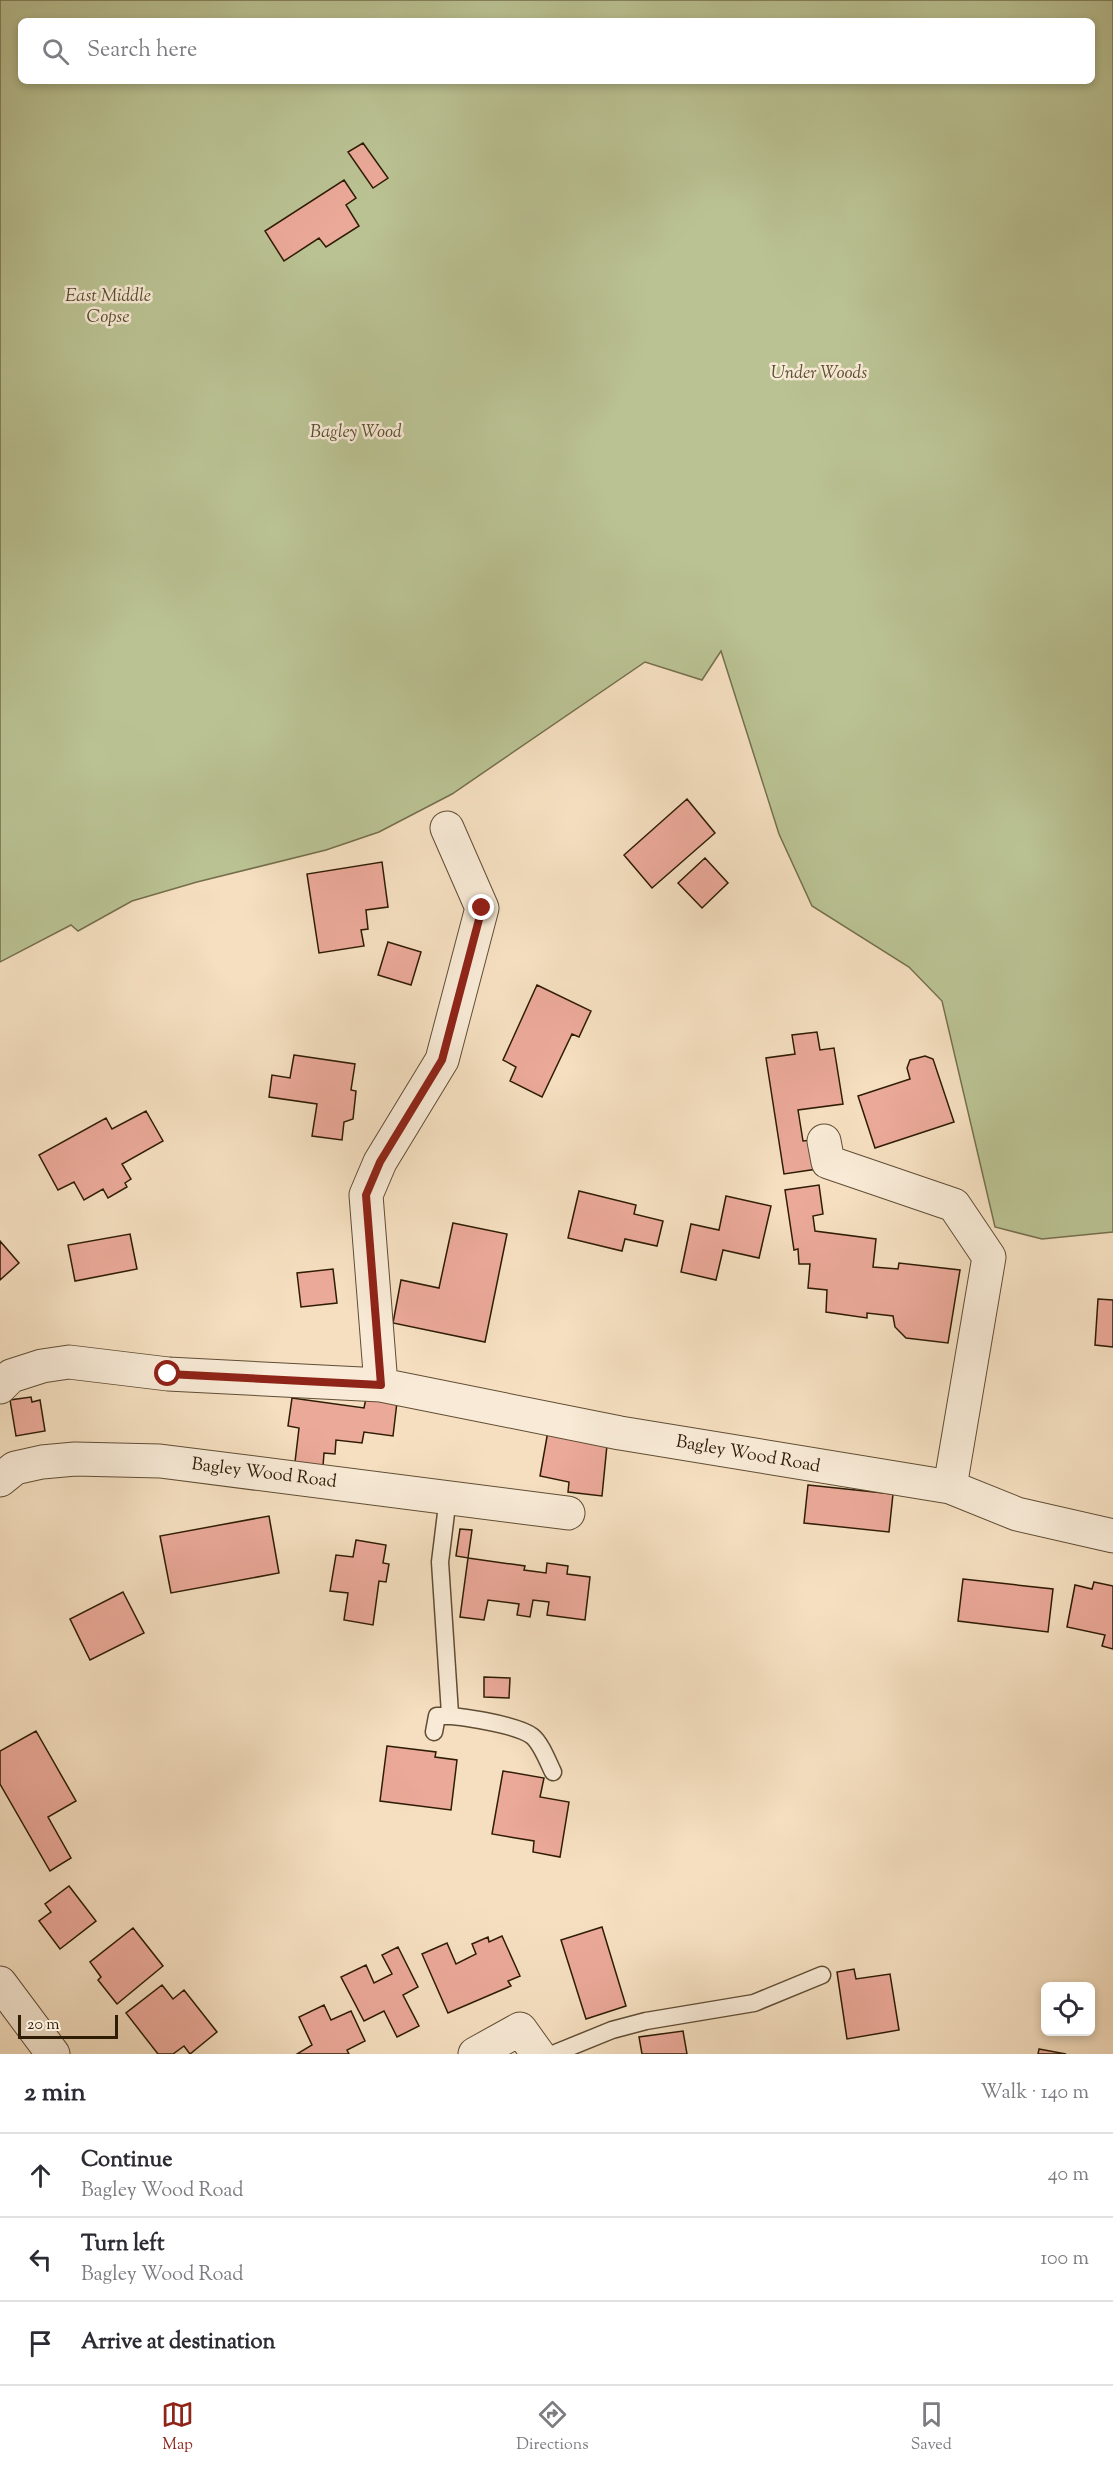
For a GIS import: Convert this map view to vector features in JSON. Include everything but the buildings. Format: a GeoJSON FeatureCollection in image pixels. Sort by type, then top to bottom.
{"type":"FeatureCollection","features":[{"type":"Feature","properties":{"kind":"street"},"geometry":{"type":"LineString","coordinates":[[381,1385],[366,1195],[380,1162],[442,1060],[482,908],[447,828]]}},
{"type":"Feature","properties":{"kind":"street"},"geometry":{"type":"LineString","coordinates":[[824,1141],[828,1162],[954,1205],[989,1257],[950,1487]]}},
{"type":"Feature","properties":{"kind":"street","name":"Bagley Wood Road"},"geometry":{"type":"LineString","coordinates":[[0,1388],[11,1376],[42,1366],[69,1362],[168,1374],[381,1385],[620,1434],[950,1487],[1017,1514],[1113,1536]]}},
{"type":"Feature","properties":{"kind":"street","name":"Bagley Wood Road"},"geometry":{"type":"LineString","coordinates":[[0,1480],[15,1468],[42,1462],[75,1459],[160,1461],[568,1513]]}},
{"type":"Feature","properties":{"kind":"street"},"geometry":{"type":"LineString","coordinates":[[0,1983],[53,2054]]}},
{"type":"Feature","properties":{"kind":"street"},"geometry":{"type":"LineString","coordinates":[[475,2054],[520,2029],[538,2054]]}},
{"type":"Feature","properties":{"kind":"lane"},"geometry":{"type":"LineString","coordinates":[[448,1497],[440,1562],[450,1714]]}},
{"type":"Feature","properties":{"kind":"lane"},"geometry":{"type":"LineString","coordinates":[[435,1732],[437,1716],[450,1714],[502,1725],[532,1736],[554,1772]]}},
{"type":"Feature","properties":{"kind":"lane"},"geometry":{"type":"LineString","coordinates":[[554,2054],[612,2030],[754,2003],[822,1975]]}},
{"type":"Feature","properties":{"kind":"green space","name":"Under Woods"},"geometry":{"type":"Polygon","coordinates":[[[0,0],[1113,0],[1113,1232],[1042,1239],[995,1227],[942,1001],[909,967],[812,906],[779,834],[721,651],[702,680],[645,662],[452,794],[379,832],[326,850],[197,882],[132,901],[78,931],[71,925],[0,962],[0,0]]]}},
{"type":"Feature","properties":{"kind":"route"},"geometry":{"type":"LineString","coordinates":[[168,1374],[381,1385],[366,1195],[380,1162],[442,1060],[482,908]]}},
{"type":"Feature","properties":{"kind":"park label","name":"East Middle Copse"},"geometry":{"type":"Point","coordinates":[108,307]}},
{"type":"Feature","properties":{"kind":"park label","name":"Bagley Wood"},"geometry":{"type":"Point","coordinates":[356,433]}}]}
